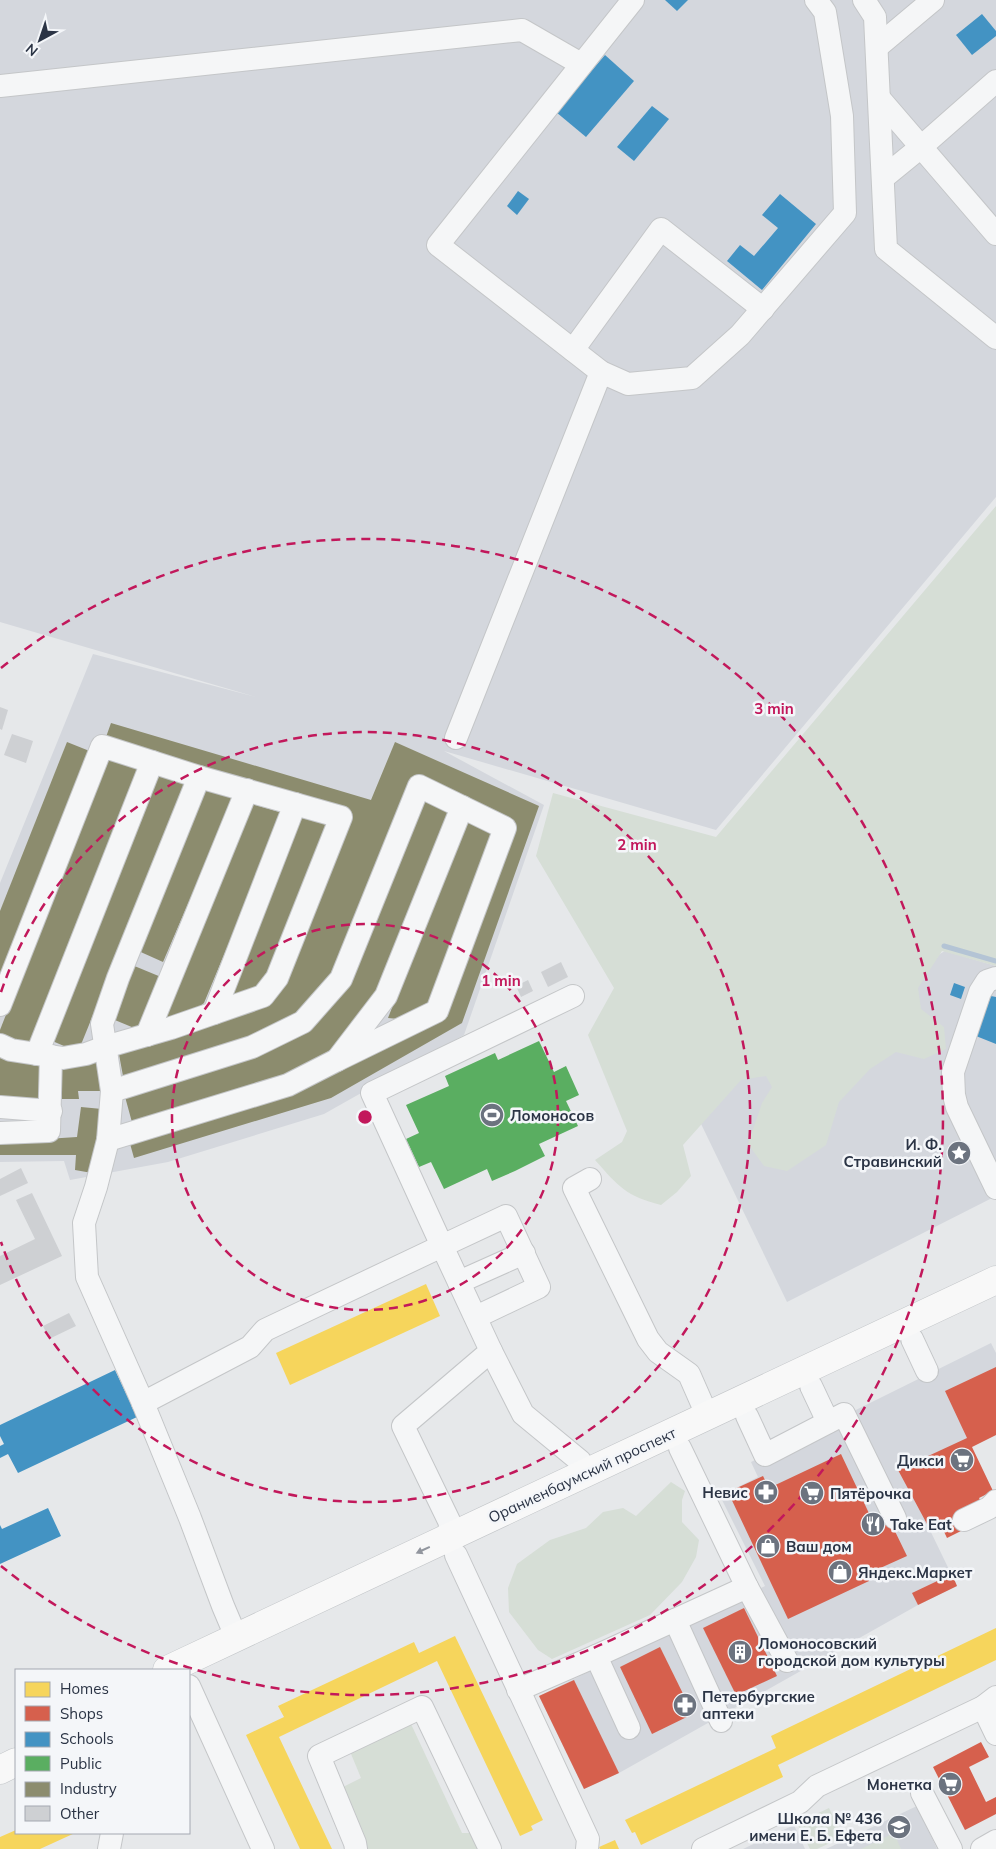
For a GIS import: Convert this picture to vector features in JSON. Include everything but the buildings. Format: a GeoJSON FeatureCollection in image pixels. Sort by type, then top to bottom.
{"type":"FeatureCollection","features":[{"type":"Feature","properties":{"kind":"main road","name":"Ораниенбаумский проспект"},"geometry":{"type":"LineString","coordinates":[[908,1332],[996,1280]]}},
{"type":"Feature","properties":{"kind":"main road","name":"Ораниенбаумский проспект"},"geometry":{"type":"LineString","coordinates":[[190,1670],[592,1480],[707,1416],[807,1378],[908,1332],[996,1299]]}},
{"type":"Feature","properties":{"kind":"main road","name":"Ораниенбаумский проспект"},"geometry":{"type":"LineString","coordinates":[[592,1480],[680,1448],[747,1416],[807,1378]]}},
{"type":"Feature","properties":{"kind":"main road"},"geometry":{"type":"LineString","coordinates":[[0,1749],[15,1742]]}},
{"type":"Feature","properties":{"kind":"main road"},"geometry":{"type":"LineString","coordinates":[[0,1770],[15,1762]]}},
{"type":"Feature","properties":{"kind":"lane"},"geometry":{"type":"LineString","coordinates":[[633,0],[438,245],[601,372],[628,384],[692,378],[740,335],[845,213],[842,116],[825,12],[816,0]]}},
{"type":"Feature","properties":{"kind":"lane"},"geometry":{"type":"LineString","coordinates":[[864,0],[875,18],[886,249],[996,338]]}},
{"type":"Feature","properties":{"kind":"lane"},"geometry":{"type":"LineString","coordinates":[[877,47],[933,0]]}},
{"type":"Feature","properties":{"kind":"lane"},"geometry":{"type":"LineString","coordinates":[[0,86],[522,30],[581,64]]}},
{"type":"Feature","properties":{"kind":"lane"},"geometry":{"type":"LineString","coordinates":[[882,178],[921,147],[996,81]]}},
{"type":"Feature","properties":{"kind":"lane"},"geometry":{"type":"LineString","coordinates":[[879,98],[996,234]]}},
{"type":"Feature","properties":{"kind":"lane"},"geometry":{"type":"LineString","coordinates":[[573,350],[661,229],[763,309]]}},
{"type":"Feature","properties":{"kind":"lane"},"geometry":{"type":"LineString","coordinates":[[456,738],[601,372]]}},
{"type":"Feature","properties":{"kind":"lane"},"geometry":{"type":"LineString","coordinates":[[0,1006],[102,746],[199,777],[341,817],[277,978],[263,996],[86,1054],[63,1058],[11,1050],[0,1046]]}},
{"type":"Feature","properties":{"kind":"lane"},"geometry":{"type":"LineString","coordinates":[[0,1133],[49,1131],[51,1111],[44,1055],[152,762]]}},
{"type":"Feature","properties":{"kind":"lane"},"geometry":{"type":"LineString","coordinates":[[199,777],[118,978],[102,1024],[112,1091],[108,1140],[96,1188],[84,1223],[87,1277],[143,1403],[190,1518],[222,1606],[240,1646]]}},
{"type":"Feature","properties":{"kind":"lane"},"geometry":{"type":"LineString","coordinates":[[108,1140],[288,1085],[437,1011],[505,828],[419,786],[341,979],[303,1022],[252,1047],[112,1091]]}},
{"type":"Feature","properties":{"kind":"lane"},"geometry":{"type":"LineString","coordinates":[[147,1035],[247,790]]}},
{"type":"Feature","properties":{"kind":"lane"},"geometry":{"type":"LineString","coordinates":[[214,1013],[295,804]]}},
{"type":"Feature","properties":{"kind":"lane"},"geometry":{"type":"LineString","coordinates":[[337,1060],[386,996],[462,807]]}},
{"type":"Feature","properties":{"kind":"lane"},"geometry":{"type":"LineString","coordinates":[[995,1183],[957,1107],[954,1095],[953,1072],[980,992],[987,981],[996,978]]}},
{"type":"Feature","properties":{"kind":"lane"},"geometry":{"type":"LineString","coordinates":[[573,996],[372,1093],[491,1351],[523,1414],[580,1461],[592,1480]]}},
{"type":"Feature","properties":{"kind":"lane"},"geometry":{"type":"LineString","coordinates":[[0,1107],[51,1111]]}},
{"type":"Feature","properties":{"kind":"lane"},"geometry":{"type":"LineString","coordinates":[[590,1179],[574,1188],[648,1339],[658,1352],[688,1374],[707,1416]]}},
{"type":"Feature","properties":{"kind":"lane"},"geometry":{"type":"LineString","coordinates":[[143,1403],[250,1347],[266,1330],[506,1216],[540,1287],[476,1317]]}},
{"type":"Feature","properties":{"kind":"lane"},"geometry":{"type":"LineString","coordinates":[[460,1282],[524,1253]]}},
{"type":"Feature","properties":{"kind":"lane"},"geometry":{"type":"LineString","coordinates":[[908,1332],[927,1371]]}},
{"type":"Feature","properties":{"kind":"lane"},"geometry":{"type":"LineString","coordinates":[[491,1351],[403,1426],[450,1523],[452,1546],[587,1844],[568,1849]]}},
{"type":"Feature","properties":{"kind":"lane"},"geometry":{"type":"LineString","coordinates":[[807,1378],[828,1422]]}},
{"type":"Feature","properties":{"kind":"lane"},"geometry":{"type":"LineString","coordinates":[[747,1416],[765,1456],[844,1414],[895,1518]]}},
{"type":"Feature","properties":{"kind":"lane"},"geometry":{"type":"LineString","coordinates":[[680,1448],[747,1587],[787,1661]]}},
{"type":"Feature","properties":{"kind":"lane"},"geometry":{"type":"LineString","coordinates":[[964,1520],[989,1508],[996,1501]]}},
{"type":"Feature","properties":{"kind":"lane"},"geometry":{"type":"LineString","coordinates":[[518,1690],[747,1587]]}},
{"type":"Feature","properties":{"kind":"lane"},"geometry":{"type":"LineString","coordinates":[[675,1620],[721,1722]]}},
{"type":"Feature","properties":{"kind":"lane"},"geometry":{"type":"LineString","coordinates":[[596,1656],[629,1728]]}},
{"type":"Feature","properties":{"kind":"lane"},"geometry":{"type":"LineString","coordinates":[[190,1693],[263,1849]]}},
{"type":"Feature","properties":{"kind":"lane"},"geometry":{"type":"LineString","coordinates":[[703,1849],[800,1802],[817,1786],[989,1702],[996,1734]]}},
{"type":"Feature","properties":{"kind":"lane"},"geometry":{"type":"LineString","coordinates":[[356,1849],[356,1843],[319,1756],[422,1707],[490,1849]]}},
{"type":"Feature","properties":{"kind":"lane"},"geometry":{"type":"LineString","coordinates":[[922,1793],[951,1849]]}},
{"type":"Feature","properties":{"kind":"lane"},"geometry":{"type":"LineString","coordinates":[[109,1849],[112,1834]]}},
{"type":"Feature","properties":{"kind":"lane"},"geometry":{"type":"LineString","coordinates":[[982,1849],[996,1841]]}},
{"type":"Feature","properties":{"kind":"shaded area"},"geometry":{"type":"Polygon","coordinates":[[[0,0],[996,0],[996,497],[716,830],[444,751],[544,805],[464,1035],[324,1114],[168,1162],[70,1180],[64,1161],[0,1162],[0,883],[93,654],[256,697],[0,622],[0,0]]]}},
{"type":"Feature","properties":{"kind":"shaded area"},"geometry":{"type":"Polygon","coordinates":[[[996,506],[996,966],[942,951],[918,988],[921,1009],[944,1027],[946,1049],[924,1059],[896,1052],[870,1069],[839,1102],[826,1145],[787,1171],[764,1166],[748,1144],[762,1103],[772,1087],[766,1076],[741,1080],[683,1145],[691,1176],[677,1192],[661,1205],[631,1194],[617,1184],[595,1160],[622,1142],[627,1131],[588,1035],[614,988],[536,856],[553,793],[716,837],[996,506]]]}},
{"type":"Feature","properties":{"kind":"shaded area"},"geometry":{"type":"Polygon","coordinates":[[[945,951],[996,966],[996,1196],[787,1302],[689,1099],[945,951]]]}},
{"type":"Feature","properties":{"kind":"shaded area"},"geometry":{"type":"Polygon","coordinates":[[[991,1343],[996,1353],[996,1435],[971,1447],[993,1491],[927,1524],[957,1586],[918,1605],[619,1773],[584,1789],[539,1696],[765,1586],[720,1496],[758,1477],[751,1462],[991,1343]]]}},
{"type":"Feature","properties":{"kind":"shaded area"},"geometry":{"type":"Polygon","coordinates":[[[671,1482],[685,1491],[682,1500],[682,1522],[699,1540],[696,1557],[682,1582],[650,1615],[552,1659],[538,1650],[509,1612],[508,1588],[517,1564],[550,1540],[586,1528],[603,1512],[623,1508],[636,1516],[671,1482]]]}},
{"type":"Feature","properties":{"kind":"shaded area"},"geometry":{"type":"Polygon","coordinates":[[[411,1724],[462,1833],[472,1833],[484,1849],[366,1849],[343,1787],[361,1778],[349,1749],[411,1724]]]}},
{"type":"Feature","properties":{"kind":"shaded area","name":"Школа № 436 имени Е. Б. Ефета"},"geometry":{"type":"Polygon","coordinates":[[[917,1806],[937,1849],[826,1849],[917,1806]]]}},
{"type":"Feature","properties":{"kind":"shaded area"},"geometry":{"type":"Polygon","coordinates":[[[829,1808],[843,1837],[817,1849],[810,1849],[797,1823],[829,1808]]]}},
{"type":"Feature","properties":{"kind":"shaded area","name":"Школа № 436 имени Е. Б. Ефета"},"geometry":{"type":"Polygon","coordinates":[[[794,1825],[805,1849],[743,1849],[794,1825]]]}},
{"type":"Feature","properties":{"kind":"shaded area"},"geometry":{"type":"Polygon","coordinates":[[[894,1833],[901,1849],[861,1849],[894,1833]]]}},
{"type":"Feature","properties":{"kind":"waterway"},"geometry":{"type":"LineString","coordinates":[[944,946],[996,961]]}},
{"type":"Feature","properties":{"kind":"place","name":"Ломоносов"},"geometry":{"type":"Point","coordinates":[492,1115]}},
{"type":"Feature","properties":{"kind":"place","name":"И. Ф. Стравинский"},"geometry":{"type":"Point","coordinates":[959,1153]}},
{"type":"Feature","properties":{"kind":"place","name":"Дикси"},"geometry":{"type":"Point","coordinates":[962,1460]}},
{"type":"Feature","properties":{"kind":"place","name":"Невис"},"geometry":{"type":"Point","coordinates":[766,1492]}},
{"type":"Feature","properties":{"kind":"place","name":"Пятёрочка"},"geometry":{"type":"Point","coordinates":[812,1493]}},
{"type":"Feature","properties":{"kind":"place","name":"Take Eat"},"geometry":{"type":"Point","coordinates":[873,1524]}},
{"type":"Feature","properties":{"kind":"place","name":"Ваш дом"},"geometry":{"type":"Point","coordinates":[768,1546]}},
{"type":"Feature","properties":{"kind":"place","name":"Яндекс.Маркет"},"geometry":{"type":"Point","coordinates":[840,1572]}},
{"type":"Feature","properties":{"kind":"place","name":"Ломоносовский городской дом культуры"},"geometry":{"type":"Point","coordinates":[740,1652]}},
{"type":"Feature","properties":{"kind":"place","name":"Петербургские аптеки"},"geometry":{"type":"Point","coordinates":[685,1705]}},
{"type":"Feature","properties":{"kind":"place","name":"Монетка"},"geometry":{"type":"Point","coordinates":[950,1784]}},
{"type":"Feature","properties":{"kind":"place","name":"Школа № 436 имени Е. Б. Ефета"},"geometry":{"type":"Point","coordinates":[899,1827]}}]}
